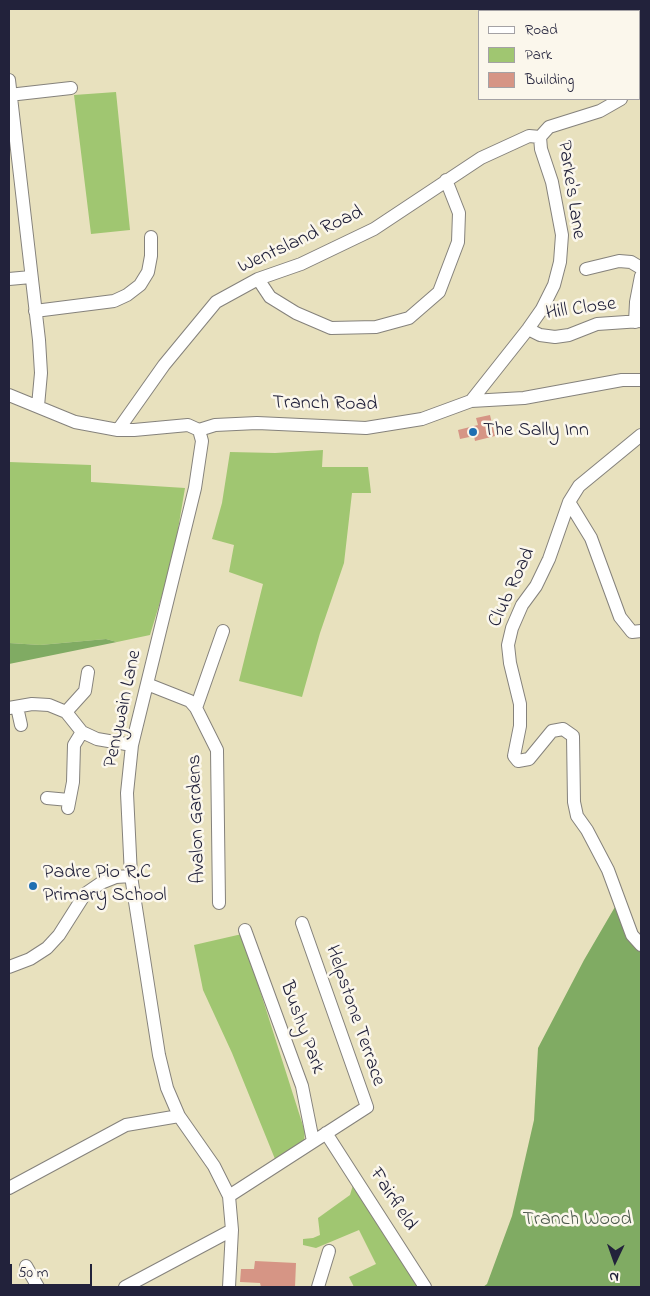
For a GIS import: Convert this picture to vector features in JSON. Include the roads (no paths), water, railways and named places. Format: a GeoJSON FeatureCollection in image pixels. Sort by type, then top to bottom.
{"type":"FeatureCollection","features":[{"type":"Feature","properties":{"kind":"street"},"geometry":{"type":"LineString","coordinates":[[9,80],[9,95],[41,373],[38,406]]}},
{"type":"Feature","properties":{"kind":"street"},"geometry":{"type":"LineString","coordinates":[[9,95],[71,88]]}},
{"type":"Feature","properties":{"kind":"street","name":"Parke's Lane"},"geometry":{"type":"LineString","coordinates":[[471,401],[528,329],[542,309],[554,285],[560,262],[562,235],[552,182],[541,149],[540,137],[549,127],[600,111],[619,100]]}},
{"type":"Feature","properties":{"kind":"street","name":"Wentsland Road"},"geometry":{"type":"LineString","coordinates":[[118,430],[164,365],[216,302],[258,279],[302,264],[374,229],[481,158],[530,136],[540,137]]}},
{"type":"Feature","properties":{"kind":"street"},"geometry":{"type":"LineString","coordinates":[[258,279],[270,297],[296,313],[331,328],[376,327],[409,318],[439,292],[458,242],[460,213],[446,180]]}},
{"type":"Feature","properties":{"kind":"street"},"geometry":{"type":"LineString","coordinates":[[35,311],[114,301],[127,294],[140,285],[148,272],[151,256],[151,237]]}},
{"type":"Feature","properties":{"kind":"street"},"geometry":{"type":"LineString","coordinates":[[586,269],[619,261],[632,262],[641,268]]}},
{"type":"Feature","properties":{"kind":"street"},"geometry":{"type":"LineString","coordinates":[[638,322],[636,302],[641,276]]}},
{"type":"Feature","properties":{"kind":"street"},"geometry":{"type":"LineString","coordinates":[[9,279],[31,277]]}},
{"type":"Feature","properties":{"kind":"street","name":"Hill Close"},"geometry":{"type":"LineString","coordinates":[[528,329],[540,335],[555,337],[597,324],[638,322]]}},
{"type":"Feature","properties":{"kind":"street","name":"Tranch Road"},"geometry":{"type":"LineString","coordinates":[[9,395],[75,422],[118,430],[188,426],[198,430],[215,425],[257,423],[366,428],[422,419],[471,401],[524,398],[622,380],[641,380]]}},
{"type":"Feature","properties":{"kind":"street","name":"Penywain Lane"},"geometry":{"type":"LineString","coordinates":[[198,430],[202,441],[195,488],[132,745],[127,793],[131,876],[159,1055],[167,1088],[179,1116],[214,1166],[229,1196]]}},
{"type":"Feature","properties":{"kind":"street","name":"Club Road"},"geometry":{"type":"LineString","coordinates":[[641,435],[579,486],[569,502],[549,559],[536,586],[522,605],[512,628],[508,644],[510,663],[520,704],[520,726],[514,756],[518,761],[528,759],[552,731],[563,729],[573,736],[574,802],[577,816],[587,830],[608,870],[632,935],[641,945]]}},
{"type":"Feature","properties":{"kind":"street"},"geometry":{"type":"LineString","coordinates":[[569,502],[591,538],[620,617],[632,632],[641,631]]}},
{"type":"Feature","properties":{"kind":"street"},"geometry":{"type":"LineString","coordinates":[[196,708],[223,631]]}},
{"type":"Feature","properties":{"kind":"street"},"geometry":{"type":"LineString","coordinates":[[66,712],[85,691],[88,672]]}},
{"type":"Feature","properties":{"kind":"street"},"geometry":{"type":"LineString","coordinates":[[147,684],[190,701],[196,708]]}},
{"type":"Feature","properties":{"kind":"street"},"geometry":{"type":"LineString","coordinates":[[20,725],[13,708],[32,704],[49,705],[66,712],[82,732],[97,739],[132,745]]}},
{"type":"Feature","properties":{"kind":"street","name":"Avalon Gardens"},"geometry":{"type":"LineString","coordinates":[[196,708],[217,750],[220,903]]}},
{"type":"Feature","properties":{"kind":"street"},"geometry":{"type":"LineString","coordinates":[[47,798],[69,804],[73,782],[74,745],[82,732]]}},
{"type":"Feature","properties":{"kind":"street"},"geometry":{"type":"LineString","coordinates":[[9,967],[30,959],[47,948],[59,936],[85,894],[101,883],[116,877],[131,876]]}},
{"type":"Feature","properties":{"kind":"street","name":"Helpstone Terrace"},"geometry":{"type":"LineString","coordinates":[[229,1196],[367,1107],[302,923]]}},
{"type":"Feature","properties":{"kind":"street","name":"Bushy Park"},"geometry":{"type":"LineString","coordinates":[[245,930],[302,1086],[313,1141]]}},
{"type":"Feature","properties":{"kind":"street"},"geometry":{"type":"LineString","coordinates":[[9,1188],[126,1125],[179,1116]]}},
{"type":"Feature","properties":{"kind":"street","name":"Fairfield"},"geometry":{"type":"LineString","coordinates":[[326,1133],[425,1287]]}},
{"type":"Feature","properties":{"kind":"street"},"geometry":{"type":"LineString","coordinates":[[229,1196],[232,1230],[230,1287]]}},
{"type":"Feature","properties":{"kind":"street"},"geometry":{"type":"LineString","coordinates":[[125,1287],[232,1230]]}},
{"type":"Feature","properties":{"kind":"street"},"geometry":{"type":"LineString","coordinates":[[318,1287],[329,1251]]}},
{"type":"Feature","properties":{"kind":"street"},"geometry":{"type":"LineString","coordinates":[[26,1266],[38,1287]]}},
{"type":"Feature","properties":{"kind":"place","name":"The Sally Inn"},"geometry":{"type":"Point","coordinates":[473,432]}},
{"type":"Feature","properties":{"kind":"place","name":"Padre Pio R.C Primary School"},"geometry":{"type":"Point","coordinates":[33,886]}},
{"type":"Feature","properties":{"kind":"park label","name":"Tranch Wood"},"geometry":{"type":"Point","coordinates":[577,1221]}}]}
